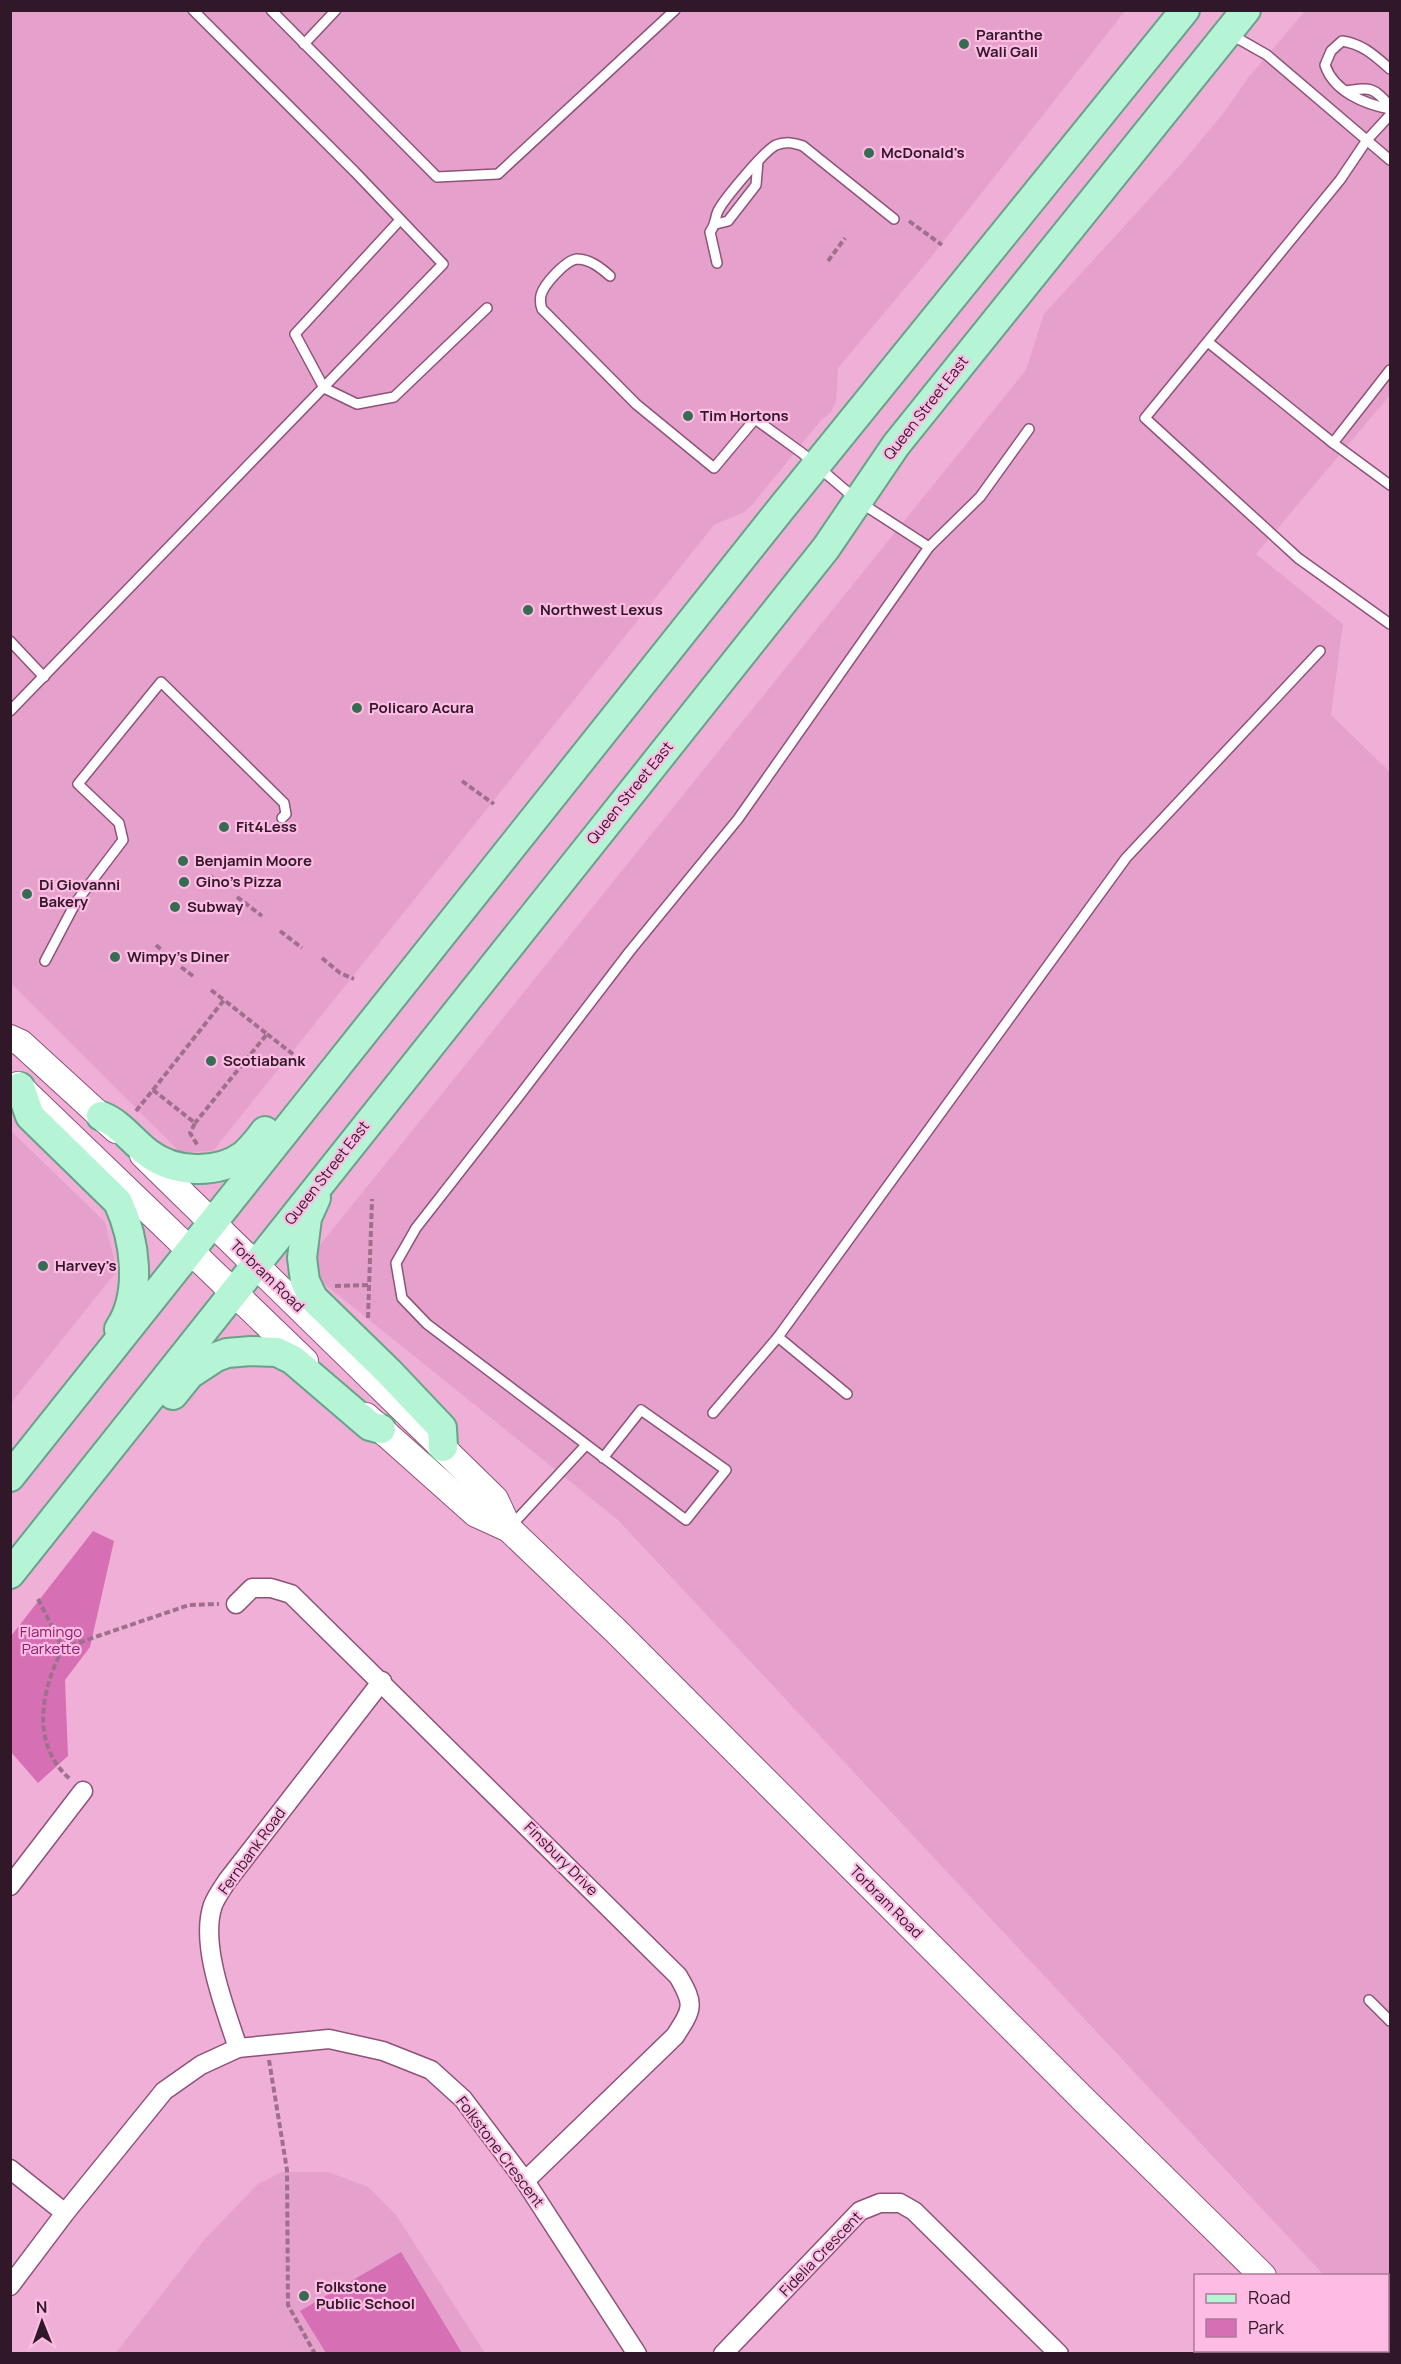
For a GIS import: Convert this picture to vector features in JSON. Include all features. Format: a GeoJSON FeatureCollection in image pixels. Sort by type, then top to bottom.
{"type":"FeatureCollection","features":[{"type":"Feature","properties":{"kind":"main road"},"geometry":{"type":"LineString","coordinates":[[10,1477],[816,466],[1185,10]]}},
{"type":"Feature","properties":{"kind":"main road","name":"Queen Street East"},"geometry":{"type":"LineString","coordinates":[[10,1574],[826,548],[896,445],[1246,10]]}},
{"type":"Feature","properties":{"kind":"main road","name":"Torbram Road"},"geometry":{"type":"LineString","coordinates":[[10,1038],[21,1043],[101,1116],[443,1447],[495,1499],[509,1528],[1261,2274]]}},
{"type":"Feature","properties":{"kind":"main road"},"geometry":{"type":"LineString","coordinates":[[101,1116],[112,1120],[149,1154],[176,1167],[214,1168],[230,1163],[244,1154],[323,1059],[344,1058]]}},
{"type":"Feature","properties":{"kind":"main road"},"geometry":{"type":"LineString","coordinates":[[15,1082],[30,1116],[118,1202],[127,1220],[134,1258],[128,1309],[122,1323],[82,1379],[80,1390]]}},
{"type":"Feature","properties":{"kind":"main road","name":"Torbram Road"},"geometry":{"type":"LineString","coordinates":[[15,1082],[233,1293],[381,1429],[476,1514],[509,1528]]}},
{"type":"Feature","properties":{"kind":"main road"},"geometry":{"type":"LineString","coordinates":[[364,1127],[358,1144],[314,1200],[307,1218],[302,1258],[305,1281],[313,1298],[388,1371],[442,1428],[443,1447]]}},
{"type":"Feature","properties":{"kind":"main road"},"geometry":{"type":"LineString","coordinates":[[66,1504],[91,1499],[190,1374],[216,1357],[227,1353],[277,1352],[293,1360],[370,1426],[381,1429]]}},
{"type":"Feature","properties":{"kind":"street","name":"Finsbury Drive"},"geometry":{"type":"LineString","coordinates":[[236,1604],[252,1588],[271,1588],[291,1594],[678,1976],[689,1996],[689,2013],[675,2036],[525,2181]]}},
{"type":"Feature","properties":{"kind":"street","name":"Fernbank Road"},"geometry":{"type":"LineString","coordinates":[[238,2048],[214,1973],[210,1935],[212,1906],[227,1881],[382,1682]]}},
{"type":"Feature","properties":{"kind":"street"},"geometry":{"type":"LineString","coordinates":[[10,1886],[84,1791]]}},
{"type":"Feature","properties":{"kind":"street","name":"Folkstone Crescent"},"geometry":{"type":"LineString","coordinates":[[10,2286],[65,2213],[164,2091],[201,2065],[238,2048],[329,2039],[383,2051],[431,2070],[462,2099],[525,2181],[637,2354]]}},
{"type":"Feature","properties":{"kind":"street"},"geometry":{"type":"LineString","coordinates":[[10,2169],[65,2213]]}},
{"type":"Feature","properties":{"kind":"street","name":"Fidelia Crescent"},"geometry":{"type":"LineString","coordinates":[[723,2354],[860,2211],[880,2203],[900,2203],[914,2211],[1059,2354]]}},
{"type":"Feature","properties":{"kind":"lane"},"geometry":{"type":"LineString","coordinates":[[10,711],[443,264],[193,10]]}},
{"type":"Feature","properties":{"kind":"lane"},"geometry":{"type":"LineString","coordinates":[[271,10],[437,177],[498,174],[675,10]]}},
{"type":"Feature","properties":{"kind":"lane"},"geometry":{"type":"LineString","coordinates":[[304,44],[336,10]]}},
{"type":"Feature","properties":{"kind":"lane"},"geometry":{"type":"LineString","coordinates":[[1227,33],[1267,55],[1390,160]]}},
{"type":"Feature","properties":{"kind":"lane"},"geometry":{"type":"LineString","coordinates":[[1390,69],[1366,49],[1354,43],[1342,41],[1331,51],[1325,65],[1329,77],[1360,101],[1390,107]]}},
{"type":"Feature","properties":{"kind":"lane"},"geometry":{"type":"LineString","coordinates":[[1346,91],[1368,88],[1376,91],[1390,107]]}},
{"type":"Feature","properties":{"kind":"lane"},"geometry":{"type":"LineString","coordinates":[[1390,115],[1368,140],[1340,180],[1145,418],[1298,558],[1390,624]]}},
{"type":"Feature","properties":{"kind":"lane"},"geometry":{"type":"LineString","coordinates":[[717,263],[710,232],[716,224],[717,212],[758,160],[778,144],[790,142],[803,146],[894,219]]}},
{"type":"Feature","properties":{"kind":"lane"},"geometry":{"type":"LineString","coordinates":[[716,224],[728,221],[756,185],[758,160]]}},
{"type":"Feature","properties":{"kind":"lane"},"geometry":{"type":"LineString","coordinates":[[400,220],[295,334],[324,388],[357,404],[394,397],[487,308]]}},
{"type":"Feature","properties":{"kind":"lane"},"geometry":{"type":"LineString","coordinates":[[610,276],[590,262],[579,259],[569,261],[543,290],[540,297],[542,309],[636,404],[714,468],[755,419],[858,501],[929,547]]}},
{"type":"Feature","properties":{"kind":"lane"},"geometry":{"type":"LineString","coordinates":[[1208,342],[1390,486]]}},
{"type":"Feature","properties":{"kind":"lane"},"geometry":{"type":"LineString","coordinates":[[1333,443],[1390,370]]}},
{"type":"Feature","properties":{"kind":"lane"},"geometry":{"type":"LineString","coordinates":[[603,1458],[641,1410],[726,1470],[686,1520],[603,1458],[427,1324],[402,1298],[396,1263],[416,1228],[630,951],[738,819],[929,547],[980,497],[1029,429]]}},
{"type":"Feature","properties":{"kind":"lane"},"geometry":{"type":"LineString","coordinates":[[10,641],[44,677]]}},
{"type":"Feature","properties":{"kind":"lane"},"geometry":{"type":"LineString","coordinates":[[713,1413],[778,1337],[1126,858],[1320,651]]}},
{"type":"Feature","properties":{"kind":"lane"},"geometry":{"type":"LineString","coordinates":[[45,961],[76,902],[123,840],[119,823],[78,784],[161,681],[284,803],[286,814],[282,818]]}},
{"type":"Feature","properties":{"kind":"lane"},"geometry":{"type":"LineString","coordinates":[[778,1337],[846,1394]]}},
{"type":"Feature","properties":{"kind":"lane"},"geometry":{"type":"LineString","coordinates":[[509,1528],[586,1445]]}},
{"type":"Feature","properties":{"kind":"lane"},"geometry":{"type":"LineString","coordinates":[[1369,2000],[1390,2021]]}},
{"type":"Feature","properties":{"kind":"path"},"geometry":{"type":"LineString","coordinates":[[909,221],[942,245]]}},
{"type":"Feature","properties":{"kind":"path"},"geometry":{"type":"LineString","coordinates":[[828,261],[845,238]]}},
{"type":"Feature","properties":{"kind":"path"},"geometry":{"type":"LineString","coordinates":[[462,781],[494,804]]}},
{"type":"Feature","properties":{"kind":"path"},"geometry":{"type":"LineString","coordinates":[[210,876],[217,881]]}},
{"type":"Feature","properties":{"kind":"path"},"geometry":{"type":"LineString","coordinates":[[237,897],[262,916]]}},
{"type":"Feature","properties":{"kind":"path"},"geometry":{"type":"LineString","coordinates":[[280,931],[302,948]]}},
{"type":"Feature","properties":{"kind":"path"},"geometry":{"type":"LineString","coordinates":[[156,945],[164,951]]}},
{"type":"Feature","properties":{"kind":"path"},"geometry":{"type":"LineString","coordinates":[[322,958],[340,973],[354,979]]}},
{"type":"Feature","properties":{"kind":"path"},"geometry":{"type":"LineString","coordinates":[[181,967],[193,976]]}},
{"type":"Feature","properties":{"kind":"path"},"geometry":{"type":"LineString","coordinates":[[211,990],[294,1055]]}},
{"type":"Feature","properties":{"kind":"path"},"geometry":{"type":"LineString","coordinates":[[136,1111],[224,1000]]}},
{"type":"Feature","properties":{"kind":"path"},"geometry":{"type":"LineString","coordinates":[[200,1149],[190,1133],[195,1123],[267,1034]]}},
{"type":"Feature","properties":{"kind":"path"},"geometry":{"type":"LineString","coordinates":[[153,1090],[195,1123]]}},
{"type":"Feature","properties":{"kind":"path"},"geometry":{"type":"LineString","coordinates":[[368,1328],[372,1199]]}},
{"type":"Feature","properties":{"kind":"path"},"geometry":{"type":"LineString","coordinates":[[325,1286],[369,1285]]}},
{"type":"Feature","properties":{"kind":"path"},"geometry":{"type":"LineString","coordinates":[[38,1599],[63,1648]]}},
{"type":"Feature","properties":{"kind":"path"},"geometry":{"type":"LineString","coordinates":[[84,1791],[61,1771],[46,1743],[42,1725],[45,1695],[53,1667],[63,1648],[189,1605],[236,1604]]}},
{"type":"Feature","properties":{"kind":"path"},"geometry":{"type":"LineString","coordinates":[[267,2045],[287,2170],[288,2305],[315,2354]]}},
{"type":"Feature","properties":{"kind":"shaded area"},"geometry":{"type":"Polygon","coordinates":[[[10,11],[1125,11],[927,262],[838,368],[836,402],[830,413],[821,420],[752,505],[744,512],[714,525],[213,1151],[180,1152],[11,983],[10,11]]]}},
{"type":"Feature","properties":{"kind":"shaded area"},"geometry":{"type":"Polygon","coordinates":[[[1305,11],[1390,11],[1390,395],[1256,554],[1343,624],[1331,715],[1390,772],[1390,2341],[1389,2274],[1323,2274],[618,1520],[322,1282],[317,1270],[316,1253],[320,1245],[1026,370],[1044,314],[1182,163],[1225,111],[1248,78],[1305,11]]]}},
{"type":"Feature","properties":{"kind":"shaded area"},"geometry":{"type":"Polygon","coordinates":[[[11,1131],[105,1222],[117,1271],[11,1403],[11,1131]]]}},
{"type":"Feature","properties":{"kind":"shaded area","name":"Folkstone Public School"},"geometry":{"type":"Polygon","coordinates":[[[282,2172],[328,2172],[368,2187],[396,2215],[485,2353],[115,2354],[205,2239],[258,2184],[282,2172]]]}},
{"type":"Feature","properties":{"kind":"green space","name":"Flamingo Parkette"},"geometry":{"type":"Polygon","coordinates":[[[93,1531],[114,1541],[90,1647],[65,1680],[68,1756],[38,1783],[11,1752],[11,1636],[93,1531]]]}},
{"type":"Feature","properties":{"kind":"green space"},"geometry":{"type":"Polygon","coordinates":[[[401,2252],[462,2353],[326,2353],[300,2311],[401,2252]]]}},
{"type":"Feature","properties":{"kind":"place","name":"Paranthe Wali Gali"},"geometry":{"type":"Point","coordinates":[964,44]}},
{"type":"Feature","properties":{"kind":"place","name":"McDonald's"},"geometry":{"type":"Point","coordinates":[869,153]}},
{"type":"Feature","properties":{"kind":"place","name":"Tim Hortons"},"geometry":{"type":"Point","coordinates":[688,416]}},
{"type":"Feature","properties":{"kind":"place","name":"Northwest Lexus"},"geometry":{"type":"Point","coordinates":[528,610]}},
{"type":"Feature","properties":{"kind":"place","name":"Policaro Acura"},"geometry":{"type":"Point","coordinates":[357,708]}},
{"type":"Feature","properties":{"kind":"place","name":"Fit4Less"},"geometry":{"type":"Point","coordinates":[224,827]}},
{"type":"Feature","properties":{"kind":"place","name":"Benjamin Moore"},"geometry":{"type":"Point","coordinates":[183,861]}},
{"type":"Feature","properties":{"kind":"place","name":"Gino's Pizza"},"geometry":{"type":"Point","coordinates":[184,882]}},
{"type":"Feature","properties":{"kind":"place","name":"Di Giovanni Bakery"},"geometry":{"type":"Point","coordinates":[27,894]}},
{"type":"Feature","properties":{"kind":"place","name":"Subway"},"geometry":{"type":"Point","coordinates":[175,907]}},
{"type":"Feature","properties":{"kind":"place","name":"Wimpy's Diner"},"geometry":{"type":"Point","coordinates":[115,957]}},
{"type":"Feature","properties":{"kind":"place","name":"Scotiabank"},"geometry":{"type":"Point","coordinates":[211,1061]}},
{"type":"Feature","properties":{"kind":"place","name":"Harvey's"},"geometry":{"type":"Point","coordinates":[43,1266]}},
{"type":"Feature","properties":{"kind":"place","name":"Folkstone Public School"},"geometry":{"type":"Point","coordinates":[304,2296]}}]}
